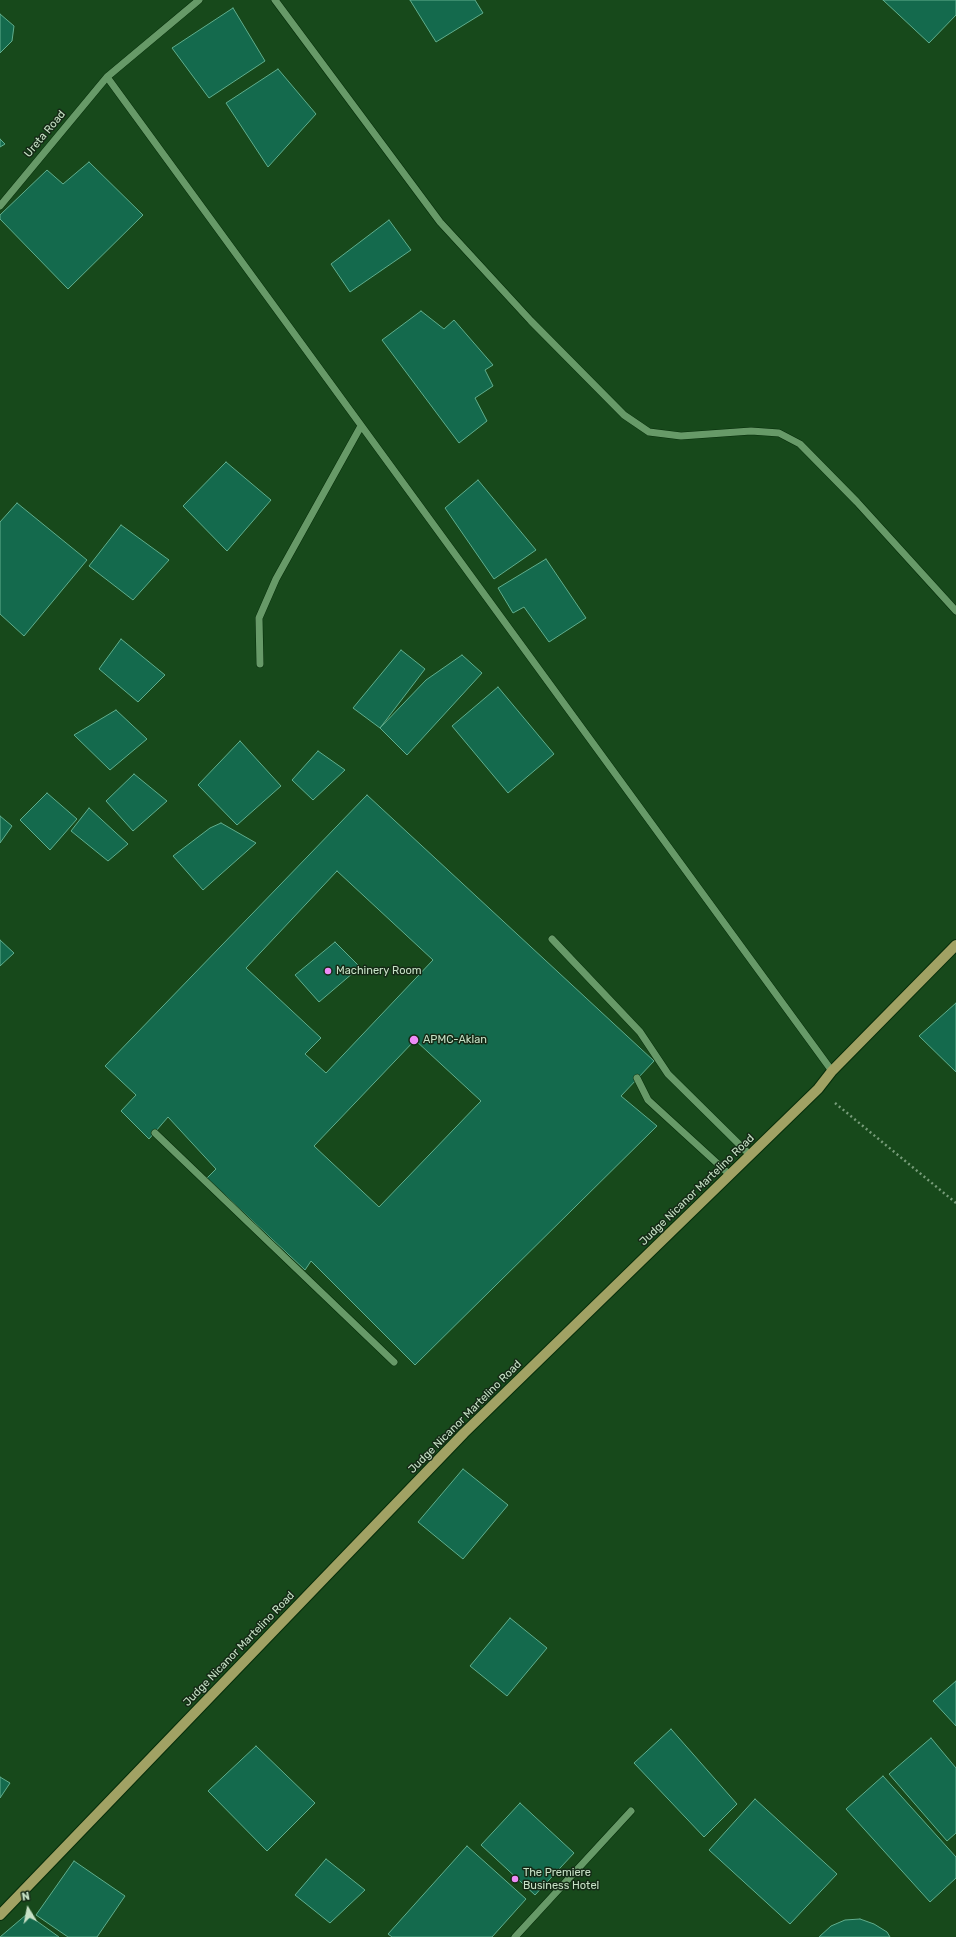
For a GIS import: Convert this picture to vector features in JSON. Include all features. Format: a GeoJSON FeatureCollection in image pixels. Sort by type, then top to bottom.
{"type":"FeatureCollection","features":[{"type":"Feature","properties":{"kind":"main road","name":"Judge Nicanor Martelino Road"},"geometry":{"type":"LineString","coordinates":[[0,1915],[464,1433],[818,1089],[832,1071],[956,945]]}},
{"type":"Feature","properties":{"kind":"street","name":"Ureta Road"},"geometry":{"type":"LineString","coordinates":[[0,206],[107,77],[199,0]]}},
{"type":"Feature","properties":{"kind":"street"},"geometry":{"type":"LineString","coordinates":[[275,0],[440,222],[531,321],[624,415],[649,432],[681,436],[752,431],[779,433],[800,444],[858,502],[956,610]]}},
{"type":"Feature","properties":{"kind":"street"},"geometry":{"type":"LineString","coordinates":[[107,77],[832,1071]]}},
{"type":"Feature","properties":{"kind":"street"},"geometry":{"type":"LineString","coordinates":[[260,664],[259,618],[262,611],[276,579],[362,426]]}},
{"type":"Feature","properties":{"kind":"street"},"geometry":{"type":"LineString","coordinates":[[552,939],[640,1032],[668,1074],[750,1155]]}},
{"type":"Feature","properties":{"kind":"street"},"geometry":{"type":"LineString","coordinates":[[637,1078],[648,1100],[730,1175]]}},
{"type":"Feature","properties":{"kind":"street"},"geometry":{"type":"LineString","coordinates":[[155,1133],[394,1362]]}},
{"type":"Feature","properties":{"kind":"street"},"geometry":{"type":"LineString","coordinates":[[515,1937],[631,1811]]}},
{"type":"Feature","properties":{"kind":"path"},"geometry":{"type":"LineString","coordinates":[[818,1089],[956,1203]]}},
{"type":"Feature","properties":{"kind":"building"},"geometry":{"type":"Polygon","coordinates":[[[410,0],[475,0],[483,13],[436,42],[410,0]]]}},
{"type":"Feature","properties":{"kind":"building"},"geometry":{"type":"Polygon","coordinates":[[[883,0],[956,0],[956,15],[929,43],[883,0]]]}},
{"type":"Feature","properties":{"kind":"building"},"geometry":{"type":"Polygon","coordinates":[[[233,8],[265,61],[209,98],[172,48],[233,8]]]}},
{"type":"Feature","properties":{"kind":"building"},"geometry":{"type":"Polygon","coordinates":[[[0,14],[14,26],[12,41],[0,53],[0,14]]]}},
{"type":"Feature","properties":{"kind":"building"},"geometry":{"type":"Polygon","coordinates":[[[278,69],[316,114],[268,167],[226,103],[278,69]]]}},
{"type":"Feature","properties":{"kind":"building"},"geometry":{"type":"Polygon","coordinates":[[[0,139],[5,144],[0,147],[0,139]]]}},
{"type":"Feature","properties":{"kind":"building"},"geometry":{"type":"Polygon","coordinates":[[[89,162],[143,215],[68,289],[0,219],[0,215],[47,170],[63,184],[89,162]]]}},
{"type":"Feature","properties":{"kind":"building"},"geometry":{"type":"Polygon","coordinates":[[[389,220],[411,250],[350,292],[331,264],[389,220]]]}},
{"type":"Feature","properties":{"kind":"building"},"geometry":{"type":"Polygon","coordinates":[[[421,311],[444,329],[454,320],[493,365],[485,370],[493,386],[475,398],[487,421],[459,443],[382,340],[421,311]]]}},
{"type":"Feature","properties":{"kind":"building"},"geometry":{"type":"Polygon","coordinates":[[[226,462],[271,500],[227,551],[183,506],[226,462]]]}},
{"type":"Feature","properties":{"kind":"building"},"geometry":{"type":"Polygon","coordinates":[[[478,480],[536,550],[494,579],[445,508],[478,480]]]}},
{"type":"Feature","properties":{"kind":"building"},"geometry":{"type":"Polygon","coordinates":[[[17,503],[87,560],[24,636],[0,614],[0,522],[17,503]]]}},
{"type":"Feature","properties":{"kind":"building"},"geometry":{"type":"Polygon","coordinates":[[[121,525],[169,560],[133,600],[89,566],[121,525]]]}},
{"type":"Feature","properties":{"kind":"building"},"geometry":{"type":"Polygon","coordinates":[[[546,559],[586,618],[549,642],[524,607],[513,613],[498,588],[546,559]]]}},
{"type":"Feature","properties":{"kind":"building"},"geometry":{"type":"Polygon","coordinates":[[[121,639],[165,675],[138,702],[99,669],[121,639]]]}},
{"type":"Feature","properties":{"kind":"building"},"geometry":{"type":"Polygon","coordinates":[[[401,650],[425,669],[380,728],[353,708],[401,650]]]}},
{"type":"Feature","properties":{"kind":"building"},"geometry":{"type":"Polygon","coordinates":[[[462,655],[482,673],[407,755],[380,728],[426,680],[462,655]]]}},
{"type":"Feature","properties":{"kind":"building"},"geometry":{"type":"Polygon","coordinates":[[[498,687],[554,754],[508,793],[452,726],[498,687]]]}},
{"type":"Feature","properties":{"kind":"building"},"geometry":{"type":"Polygon","coordinates":[[[116,710],[147,739],[110,770],[74,735],[116,710]]]}},
{"type":"Feature","properties":{"kind":"building"},"geometry":{"type":"Polygon","coordinates":[[[240,741],[281,786],[237,825],[198,785],[240,741]]]}},
{"type":"Feature","properties":{"kind":"building"},"geometry":{"type":"Polygon","coordinates":[[[318,751],[345,770],[313,800],[292,780],[318,751]]]}},
{"type":"Feature","properties":{"kind":"building"},"geometry":{"type":"Polygon","coordinates":[[[134,774],[167,801],[133,831],[106,801],[134,774]]]}},
{"type":"Feature","properties":{"kind":"building"},"geometry":{"type":"Polygon","coordinates":[[[47,793],[77,819],[50,850],[20,820],[47,793]]]}},
{"type":"Feature","properties":{"kind":"building"},"geometry":{"type":"Polygon","coordinates":[[[367,795],[654,1061],[621,1096],[657,1126],[415,1365],[311,1261],[305,1270],[207,1178],[216,1169],[168,1117],[149,1139],[121,1111],[136,1095],[105,1066],[367,795]],[[415,1040],[314,1146],[379,1207],[481,1101],[415,1040]]]}},
{"type":"Feature","properties":{"kind":"building"},"geometry":{"type":"Polygon","coordinates":[[[89,808],[128,844],[108,861],[71,831],[89,808]]]}},
{"type":"Feature","properties":{"kind":"building"},"geometry":{"type":"Polygon","coordinates":[[[0,816],[12,826],[0,843],[0,816]]]}},
{"type":"Feature","properties":{"kind":"building"},"geometry":{"type":"Polygon","coordinates":[[[221,823],[256,843],[203,890],[173,856],[210,828],[221,823]]]}},
{"type":"Feature","properties":{"kind":"building"},"geometry":{"type":"Polygon","coordinates":[[[337,871],[433,960],[326,1073],[305,1054],[321,1038],[246,968],[337,871]]]}},
{"type":"Feature","properties":{"kind":"building"},"geometry":{"type":"Polygon","coordinates":[[[0,940],[14,953],[0,966],[0,940]]]}},
{"type":"Feature","properties":{"kind":"building","name":"Machinery Room"},"geometry":{"type":"Polygon","coordinates":[[[335,942],[360,967],[319,1002],[295,975],[335,942]]]}},
{"type":"Feature","properties":{"kind":"building"},"geometry":{"type":"Polygon","coordinates":[[[956,1003],[956,1072],[919,1036],[956,1003]]]}},
{"type":"Feature","properties":{"kind":"building"},"geometry":{"type":"Polygon","coordinates":[[[463,1469],[508,1505],[463,1559],[418,1522],[463,1469]]]}},
{"type":"Feature","properties":{"kind":"building"},"geometry":{"type":"Polygon","coordinates":[[[510,1618],[547,1648],[507,1696],[470,1666],[510,1618]]]}},
{"type":"Feature","properties":{"kind":"building"},"geometry":{"type":"Polygon","coordinates":[[[956,1681],[956,1726],[933,1701],[956,1681]]]}},
{"type":"Feature","properties":{"kind":"building"},"geometry":{"type":"Polygon","coordinates":[[[671,1729],[737,1804],[704,1837],[634,1763],[671,1729]]]}},
{"type":"Feature","properties":{"kind":"building"},"geometry":{"type":"Polygon","coordinates":[[[931,1738],[956,1768],[956,1833],[947,1841],[889,1774],[931,1738]]]}},
{"type":"Feature","properties":{"kind":"building"},"geometry":{"type":"Polygon","coordinates":[[[256,1746],[315,1803],[267,1851],[208,1791],[256,1746]]]}},
{"type":"Feature","properties":{"kind":"building"},"geometry":{"type":"Polygon","coordinates":[[[883,1776],[956,1857],[956,1878],[930,1902],[846,1809],[883,1776]]]}},
{"type":"Feature","properties":{"kind":"building"},"geometry":{"type":"Polygon","coordinates":[[[0,1777],[10,1783],[0,1798],[0,1777]]]}},
{"type":"Feature","properties":{"kind":"building"},"geometry":{"type":"Polygon","coordinates":[[[755,1799],[837,1874],[790,1924],[709,1850],[755,1799]]]}},
{"type":"Feature","properties":{"kind":"building"},"geometry":{"type":"Polygon","coordinates":[[[520,1803],[574,1853],[535,1895],[481,1845],[520,1803]]]}},
{"type":"Feature","properties":{"kind":"building"},"geometry":{"type":"Polygon","coordinates":[[[467,1846],[526,1899],[492,1937],[392,1937],[388,1934],[467,1846]]]}},
{"type":"Feature","properties":{"kind":"building"},"geometry":{"type":"Polygon","coordinates":[[[326,1859],[365,1890],[330,1923],[295,1895],[326,1859]]]}},
{"type":"Feature","properties":{"kind":"building"},"geometry":{"type":"Polygon","coordinates":[[[74,1861],[125,1896],[97,1937],[68,1937],[36,1915],[74,1861]]]}},
{"type":"Feature","properties":{"kind":"building"},"geometry":{"type":"Polygon","coordinates":[[[27,1914],[59,1937],[0,1937],[27,1914]]]}},
{"type":"Feature","properties":{"kind":"building"},"geometry":{"type":"Polygon","coordinates":[[[860,1919],[874,1924],[887,1932],[890,1937],[819,1937],[831,1926],[845,1920],[860,1919]]]}},
{"type":"Feature","properties":{"kind":"place","name":"Machinery Room"},"geometry":{"type":"Point","coordinates":[328,971]}},
{"type":"Feature","properties":{"kind":"place","name":"APMC-Aklan"},"geometry":{"type":"Point","coordinates":[414,1040]}},
{"type":"Feature","properties":{"kind":"place","name":"The Premiere Business Hotel"},"geometry":{"type":"Point","coordinates":[515,1879]}}]}
